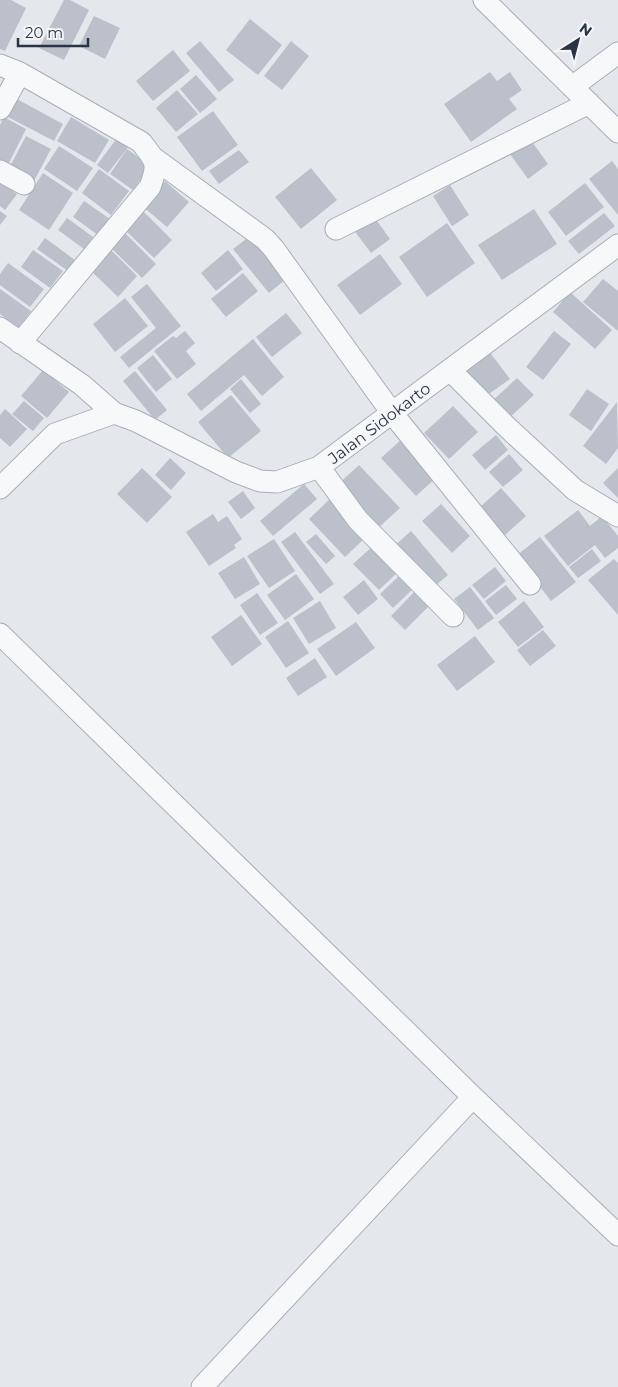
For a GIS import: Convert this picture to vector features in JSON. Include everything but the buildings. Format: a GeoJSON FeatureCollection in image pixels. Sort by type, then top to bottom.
{"type":"FeatureCollection","features":[{"type":"Feature","properties":{"kind":"street"},"geometry":{"type":"LineString","coordinates":[[484,0],[618,132]]}},
{"type":"Feature","properties":{"kind":"street"},"geometry":{"type":"LineString","coordinates":[[572,87],[618,53]]}},
{"type":"Feature","properties":{"kind":"street"},"geometry":{"type":"LineString","coordinates":[[0,65],[20,74],[141,142],[155,159],[264,239],[282,259],[392,413],[530,584]]}},
{"type":"Feature","properties":{"kind":"street"},"geometry":{"type":"LineString","coordinates":[[0,109],[20,74]]}},
{"type":"Feature","properties":{"kind":"street"},"geometry":{"type":"LineString","coordinates":[[336,229],[589,103]]}},
{"type":"Feature","properties":{"kind":"street"},"geometry":{"type":"LineString","coordinates":[[20,343],[150,186],[157,169],[155,159]]}},
{"type":"Feature","properties":{"kind":"street"},"geometry":{"type":"LineString","coordinates":[[0,171],[24,184]]}},
{"type":"Feature","properties":{"kind":"street","name":"Jalan Sidokarto"},"geometry":{"type":"LineString","coordinates":[[114,413],[136,421],[203,457],[260,481],[277,482],[319,468],[618,246]]}},
{"type":"Feature","properties":{"kind":"street"},"geometry":{"type":"LineString","coordinates":[[0,328],[82,385],[114,413],[55,434],[0,488]]}},
{"type":"Feature","properties":{"kind":"street"},"geometry":{"type":"LineString","coordinates":[[450,370],[508,428],[575,490],[618,516]]}},
{"type":"Feature","properties":{"kind":"street"},"geometry":{"type":"LineString","coordinates":[[319,468],[358,520],[453,616]]}},
{"type":"Feature","properties":{"kind":"street"},"geometry":{"type":"LineString","coordinates":[[0,634],[473,1097],[618,1236]]}},
{"type":"Feature","properties":{"kind":"street"},"geometry":{"type":"LineString","coordinates":[[202,1387],[473,1097]]}}]}
